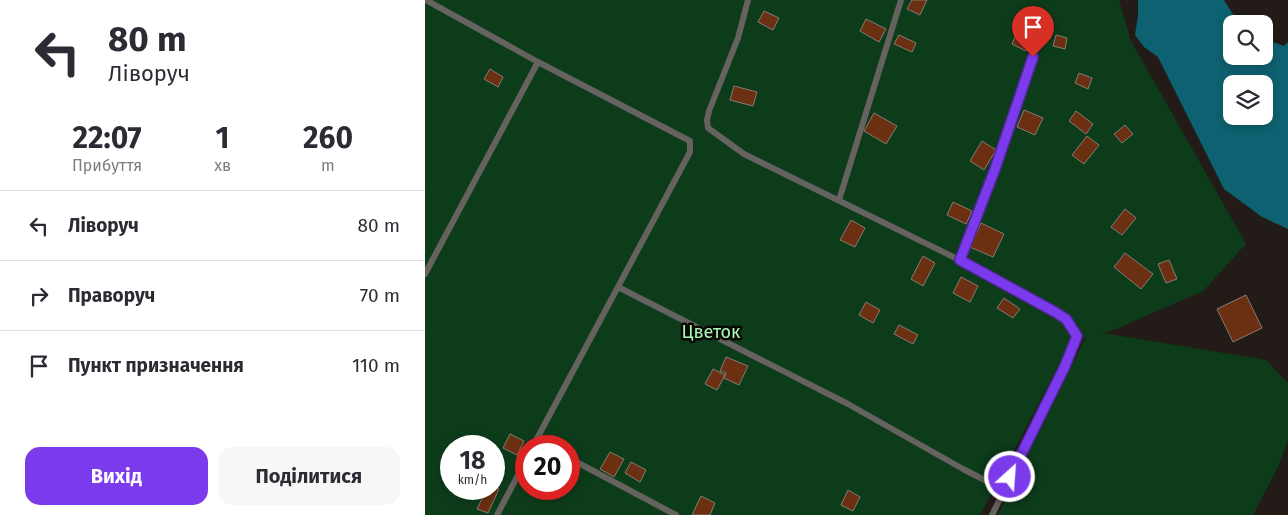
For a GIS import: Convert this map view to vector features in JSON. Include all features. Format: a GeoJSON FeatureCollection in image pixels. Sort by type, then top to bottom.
{"type":"FeatureCollection","features":[{"type":"Feature","properties":{"kind":"lane"},"geometry":{"type":"LineString","coordinates":[[426,0],[538,62],[690,142],[690,152],[539,435]]}},
{"type":"Feature","properties":{"kind":"lane"},"geometry":{"type":"LineString","coordinates":[[748,0],[738,38],[709,111],[708,128],[744,154],[960,260],[1055,312],[1066,319],[1077,336],[1065,366],[992,515]]}},
{"type":"Feature","properties":{"kind":"lane"},"geometry":{"type":"LineString","coordinates":[[839,200],[901,0]]}},
{"type":"Feature","properties":{"kind":"lane"},"geometry":{"type":"LineString","coordinates":[[960,260],[995,169],[1039,39]]}},
{"type":"Feature","properties":{"kind":"lane"},"geometry":{"type":"LineString","coordinates":[[425,274],[538,62]]}},
{"type":"Feature","properties":{"kind":"lane"},"geometry":{"type":"LineString","coordinates":[[618,287],[848,404],[1004,490]]}},
{"type":"Feature","properties":{"kind":"lane"},"geometry":{"type":"LineString","coordinates":[[580,464],[676,515]]}},
{"type":"Feature","properties":{"kind":"lane"},"geometry":{"type":"LineString","coordinates":[[497,515],[515,481]]}},
{"type":"Feature","properties":{"kind":"green space","name":"Цветок"},"geometry":{"type":"Polygon","coordinates":[[[425,0],[1119,0],[1131,41],[1246,244],[1203,291],[1103,333],[1266,360],[1288,383],[1288,440],[1278,467],[1253,515],[998,515],[1086,337],[1071,342],[980,515],[425,515],[425,0]]]}},
{"type":"Feature","properties":{"kind":"water"},"geometry":{"type":"Polygon","coordinates":[[[1138,0],[1224,0],[1233,15],[1223,15],[1223,65],[1273,65],[1273,42],[1284,46],[1288,42],[1288,229],[1262,217],[1224,189],[1158,57],[1144,47],[1135,35],[1138,0]]]}},
{"type":"Feature","properties":{"kind":"building"},"geometry":{"type":"Polygon","coordinates":[[[912,0],[927,0],[920,15],[907,9],[912,0]]]}},
{"type":"Feature","properties":{"kind":"building"},"geometry":{"type":"Polygon","coordinates":[[[764,11],[779,18],[773,30],[758,22],[764,11]]]}},
{"type":"Feature","properties":{"kind":"building"},"geometry":{"type":"Polygon","coordinates":[[[866,19],[886,29],[879,42],[860,31],[866,19]]]}},
{"type":"Feature","properties":{"kind":"building"},"geometry":{"type":"Polygon","coordinates":[[[1017,32],[1032,39],[1026,51],[1012,44],[1017,32]]]}},
{"type":"Feature","properties":{"kind":"building"},"geometry":{"type":"Polygon","coordinates":[[[899,35],[916,43],[912,52],[894,44],[899,35]]]}},
{"type":"Feature","properties":{"kind":"building"},"geometry":{"type":"Polygon","coordinates":[[[1056,35],[1067,38],[1065,49],[1053,46],[1056,35]]]}},
{"type":"Feature","properties":{"kind":"building"},"geometry":{"type":"Polygon","coordinates":[[[490,69],[503,77],[498,87],[484,79],[490,69]]]}},
{"type":"Feature","properties":{"kind":"building"},"geometry":{"type":"Polygon","coordinates":[[[1079,73],[1092,78],[1088,89],[1075,83],[1079,73]]]}},
{"type":"Feature","properties":{"kind":"building"},"geometry":{"type":"Polygon","coordinates":[[[734,86],[757,92],[753,106],[730,100],[734,86]]]}},
{"type":"Feature","properties":{"kind":"building"},"geometry":{"type":"Polygon","coordinates":[[[1024,110],[1043,118],[1035,135],[1017,127],[1024,110]]]}},
{"type":"Feature","properties":{"kind":"building"},"geometry":{"type":"Polygon","coordinates":[[[1076,111],[1093,124],[1086,134],[1069,121],[1076,111]]]}},
{"type":"Feature","properties":{"kind":"building"},"geometry":{"type":"Polygon","coordinates":[[[874,113],[897,126],[886,144],[864,131],[874,113]]]}},
{"type":"Feature","properties":{"kind":"building"},"geometry":{"type":"Polygon","coordinates":[[[1125,125],[1133,134],[1122,143],[1114,134],[1125,125]]]}},
{"type":"Feature","properties":{"kind":"building"},"geometry":{"type":"Polygon","coordinates":[[[1087,136],[1099,145],[1084,164],[1072,155],[1087,136]]]}},
{"type":"Feature","properties":{"kind":"building"},"geometry":{"type":"Polygon","coordinates":[[[982,141],[996,150],[984,170],[970,161],[982,141]]]}},
{"type":"Feature","properties":{"kind":"building"},"geometry":{"type":"Polygon","coordinates":[[[953,202],[972,211],[966,224],[947,215],[953,202]]]}},
{"type":"Feature","properties":{"kind":"building"},"geometry":{"type":"Polygon","coordinates":[[[1125,209],[1136,218],[1122,235],[1111,227],[1125,209]]]}},
{"type":"Feature","properties":{"kind":"building"},"geometry":{"type":"Polygon","coordinates":[[[851,220],[865,228],[855,247],[840,240],[851,220]]]}},
{"type":"Feature","properties":{"kind":"building"},"geometry":{"type":"Polygon","coordinates":[[[981,223],[1004,234],[993,257],[970,247],[981,223]]]}},
{"type":"Feature","properties":{"kind":"building"},"geometry":{"type":"Polygon","coordinates":[[[1125,253],[1153,274],[1141,289],[1114,267],[1125,253]]]}},
{"type":"Feature","properties":{"kind":"building"},"geometry":{"type":"Polygon","coordinates":[[[923,256],[935,263],[923,286],[911,279],[923,256]]]}},
{"type":"Feature","properties":{"kind":"building"},"geometry":{"type":"Polygon","coordinates":[[[1169,260],[1177,279],[1166,283],[1158,264],[1169,260]]]}},
{"type":"Feature","properties":{"kind":"building"},"geometry":{"type":"Polygon","coordinates":[[[961,277],[978,286],[970,302],[953,293],[961,277]]]}},
{"type":"Feature","properties":{"kind":"building"},"geometry":{"type":"Polygon","coordinates":[[[1246,295],[1262,328],[1233,342],[1217,309],[1246,295]]]}},
{"type":"Feature","properties":{"kind":"building"},"geometry":{"type":"Polygon","coordinates":[[[1004,298],[1020,309],[1013,318],[997,308],[1004,298]]]}},
{"type":"Feature","properties":{"kind":"building"},"geometry":{"type":"Polygon","coordinates":[[[866,302],[880,310],[873,323],[859,315],[866,302]]]}},
{"type":"Feature","properties":{"kind":"building"},"geometry":{"type":"Polygon","coordinates":[[[899,325],[918,335],[913,344],[894,334],[899,325]]]}},
{"type":"Feature","properties":{"kind":"building"},"geometry":{"type":"Polygon","coordinates":[[[726,357],[748,366],[739,385],[724,378],[726,373],[720,371],[726,357]]]}},
{"type":"Feature","properties":{"kind":"building"},"geometry":{"type":"Polygon","coordinates":[[[713,369],[725,375],[717,390],[705,384],[713,369]]]}},
{"type":"Feature","properties":{"kind":"building"},"geometry":{"type":"Polygon","coordinates":[[[510,434],[515,436],[515,454],[505,449],[505,444],[510,434]]]}},
{"type":"Feature","properties":{"kind":"building"},"geometry":{"type":"Polygon","coordinates":[[[610,452],[624,459],[614,477],[600,469],[610,452]]]}},
{"type":"Feature","properties":{"kind":"building"},"geometry":{"type":"Polygon","coordinates":[[[631,462],[646,470],[640,482],[625,473],[631,462]]]}},
{"type":"Feature","properties":{"kind":"building"},"geometry":{"type":"Polygon","coordinates":[[[848,490],[860,497],[853,511],[841,505],[848,490]]]}},
{"type":"Feature","properties":{"kind":"building"},"geometry":{"type":"Polygon","coordinates":[[[701,496],[715,503],[710,515],[692,515],[701,496]]]}},
{"type":"Feature","properties":{"kind":"building"},"geometry":{"type":"Polygon","coordinates":[[[482,500],[494,500],[488,513],[477,509],[482,500]]]}},
{"type":"Feature","properties":{"kind":"route"},"geometry":{"type":"LineString","coordinates":[[1010,477],[1065,366],[1077,336],[1066,319],[960,260],[995,169],[1033,57]]}}]}
